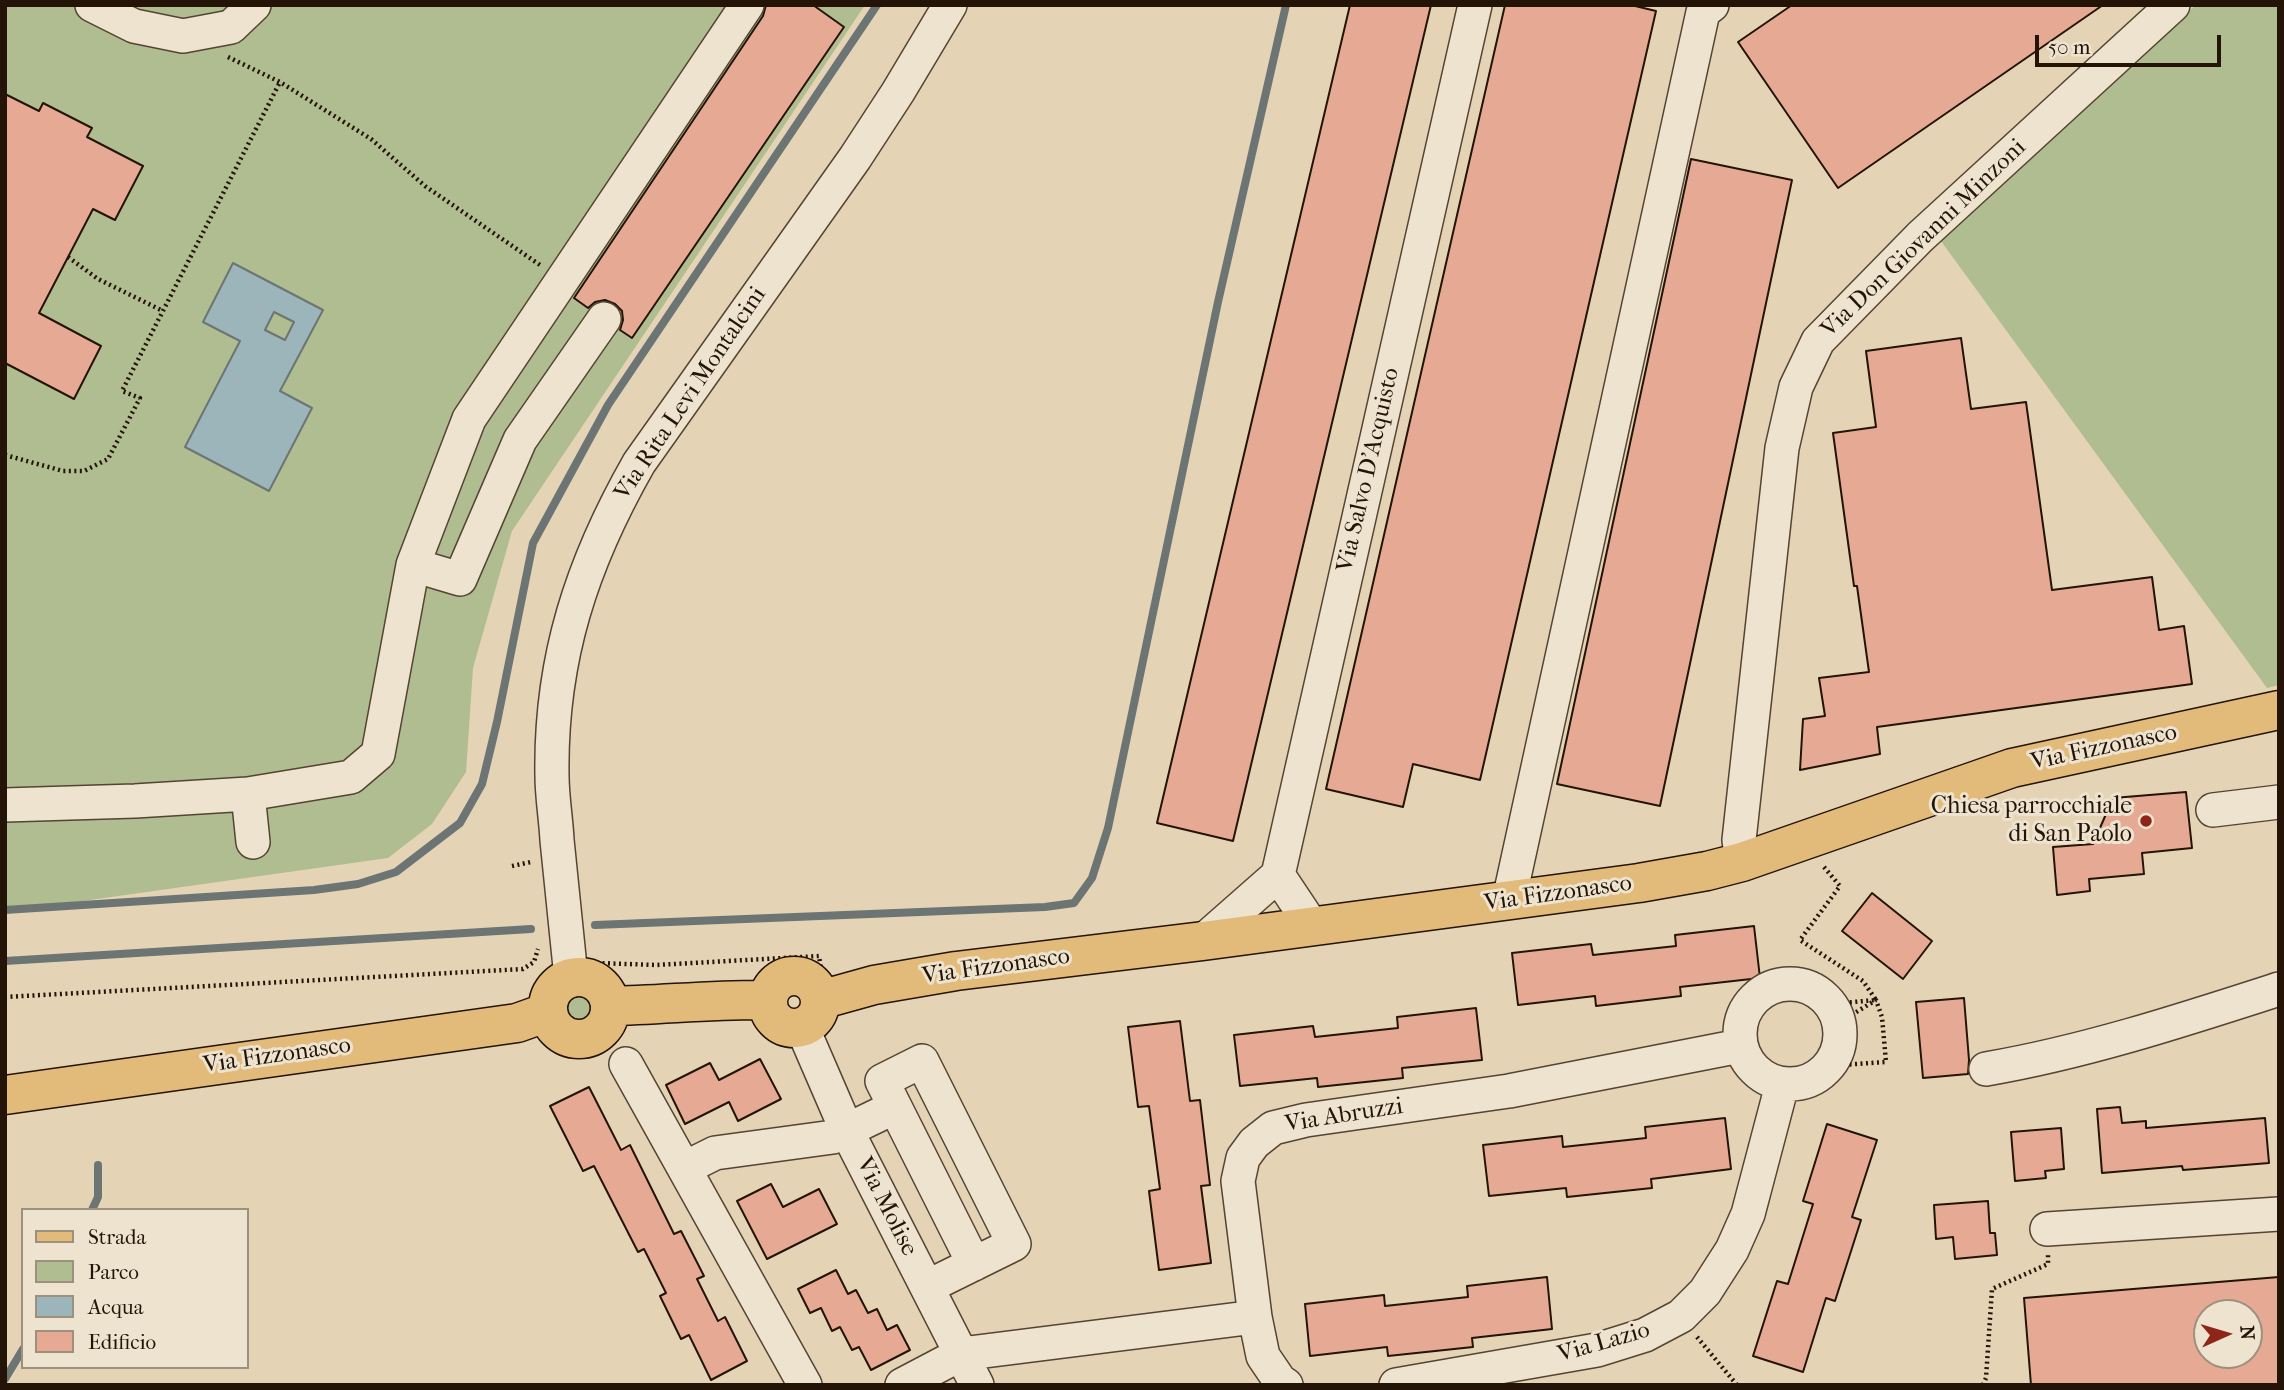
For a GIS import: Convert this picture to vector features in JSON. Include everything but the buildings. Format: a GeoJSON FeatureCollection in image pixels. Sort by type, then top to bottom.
{"type":"FeatureCollection","features":[{"type":"Feature","properties":{"kind":"main road","name":"Via Fizzonasco"},"geometry":{"type":"LineString","coordinates":[[811,1014],[874,985],[956,971],[1639,883],[1707,871],[1742,862],[2012,768],[2279,710]]}},
{"type":"Feature","properties":{"kind":"main road"},"geometry":{"type":"LineString","coordinates":[[566,960],[604,989],[610,1006],[604,1026],[587,1038],[577,1039],[558,1031],[548,1012],[551,995],[562,981],[566,960]]}},
{"type":"Feature","properties":{"kind":"main road"},"geometry":{"type":"LineString","coordinates":[[610,1006],[672,1004],[715,999],[768,1000],[775,984],[790,976],[806,979],[813,984],[811,1014]]}},
{"type":"Feature","properties":{"kind":"main road","name":"Via Fizzonasco"},"geometry":{"type":"LineString","coordinates":[[5,1096],[517,1023],[548,1012]]}},
{"type":"Feature","properties":{"kind":"street"},"geometry":{"type":"LineString","coordinates":[[92,5],[134,26],[183,36],[231,27],[254,5]]}},
{"type":"Feature","properties":{"kind":"street"},"geometry":{"type":"LineString","coordinates":[[5,805],[135,802],[248,794],[351,777],[379,754],[412,565],[469,419],[747,5]]}},
{"type":"Feature","properties":{"kind":"street","name":"Via Rita Levi Montalcini"},"geometry":{"type":"LineString","coordinates":[[566,960],[552,778],[553,726],[560,672],[573,610],[589,564],[611,512],[639,463],[855,158],[950,5]]}},
{"type":"Feature","properties":{"kind":"street","name":"Via Salvo D'Acquisto"},"geometry":{"type":"LineString","coordinates":[[1278,875],[1475,5]]}},
{"type":"Feature","properties":{"kind":"street"},"geometry":{"type":"LineString","coordinates":[[1509,900],[1703,12],[1712,5]]}},
{"type":"Feature","properties":{"kind":"street","name":"Via Don Giovanni Minzoni"},"geometry":{"type":"LineString","coordinates":[[1742,862],[1739,841],[1782,448],[1796,387],[1818,341],[1920,236],[2173,5]]}},
{"type":"Feature","properties":{"kind":"street"},"geometry":{"type":"LineString","coordinates":[[412,565],[460,579],[520,440],[604,318]]}},
{"type":"Feature","properties":{"kind":"street"},"geometry":{"type":"LineString","coordinates":[[248,794],[253,842]]}},
{"type":"Feature","properties":{"kind":"street"},"geometry":{"type":"LineString","coordinates":[[2213,810],[2279,802]]}},
{"type":"Feature","properties":{"kind":"street"},"geometry":{"type":"LineString","coordinates":[[1203,941],[1278,875],[1312,926]]}},
{"type":"Feature","properties":{"kind":"street"},"geometry":{"type":"LineString","coordinates":[[1798,983],[1817,990],[1835,1013],[1841,1042],[1834,1061],[1820,1075],[1802,1084],[1782,1084],[1763,1078],[1749,1064],[1740,1046],[1740,1026],[1746,1007],[1760,992],[1778,984],[1798,983]]}},
{"type":"Feature","properties":{"kind":"street"},"geometry":{"type":"LineString","coordinates":[[1986,1069],[2026,1062],[2189,1018],[2279,989]]}},
{"type":"Feature","properties":{"kind":"street","name":"Via Molise"},"geometry":{"type":"LineString","coordinates":[[811,1014],[848,1131],[977,1385]]}},
{"type":"Feature","properties":{"kind":"street","name":"Via Abruzzi"},"geometry":{"type":"LineString","coordinates":[[1255,1317],[1238,1181],[1243,1158],[1254,1143],[1273,1128],[1306,1119],[1509,1091],[1740,1046]]}},
{"type":"Feature","properties":{"kind":"street"},"geometry":{"type":"LineString","coordinates":[[927,1287],[974,1264],[1014,1244],[922,1061],[882,1081],[974,1264]]}},
{"type":"Feature","properties":{"kind":"street"},"geometry":{"type":"LineString","coordinates":[[626,1064],[805,1385]]}},
{"type":"Feature","properties":{"kind":"street","name":"Via Lazio"},"geometry":{"type":"LineString","coordinates":[[1396,1385],[1597,1350],[1645,1335],[1681,1316],[1705,1292],[1732,1250],[1748,1214],[1782,1084]]}},
{"type":"Feature","properties":{"kind":"street"},"geometry":{"type":"LineString","coordinates":[[684,1168],[715,1153],[815,1141],[848,1131],[895,1107]]}},
{"type":"Feature","properties":{"kind":"street"},"geometry":{"type":"LineString","coordinates":[[2047,1229],[2279,1214]]}},
{"type":"Feature","properties":{"kind":"street"},"geometry":{"type":"LineString","coordinates":[[902,1385],[961,1354],[1255,1317],[1263,1356],[1280,1381],[1286,1385]]}},
{"type":"Feature","properties":{"kind":"path"},"geometry":{"type":"LineString","coordinates":[[183,36],[280,82],[371,139],[425,186],[564,280]]}},
{"type":"Feature","properties":{"kind":"path"},"geometry":{"type":"LineString","coordinates":[[5,455],[63,471],[85,471],[108,459],[140,398],[122,391],[280,82]]}},
{"type":"Feature","properties":{"kind":"path"},"geometry":{"type":"LineString","coordinates":[[68,257],[98,279],[163,312]]}},
{"type":"Feature","properties":{"kind":"path"},"geometry":{"type":"LineString","coordinates":[[1821,863],[1840,886],[1800,940],[1863,981],[1876,1000],[1882,1017],[1886,1062],[1842,1065],[1834,1061]]}},
{"type":"Feature","properties":{"kind":"path"},"geometry":{"type":"LineString","coordinates":[[5,997],[523,969],[534,962],[566,960],[631,965],[820,956]]}},
{"type":"Feature","properties":{"kind":"path"},"geometry":{"type":"LineString","coordinates":[[1835,1013],[1876,1000]]}},
{"type":"Feature","properties":{"kind":"path"},"geometry":{"type":"LineString","coordinates":[[1835,1013],[1876,1000]]}},
{"type":"Feature","properties":{"kind":"path"},"geometry":{"type":"LineString","coordinates":[[1983,1385],[1986,1378],[1992,1289],[2048,1265],[2047,1229]]}},
{"type":"Feature","properties":{"kind":"path"},"geometry":{"type":"LineString","coordinates":[[1681,1316],[1737,1385]]}},
{"type":"Feature","properties":{"kind":"green space"},"geometry":{"type":"Polygon","coordinates":[[[5,5],[865,5],[512,531],[473,668],[466,772],[432,824],[388,858],[5,912],[5,5]]]}},
{"type":"Feature","properties":{"kind":"green space"},"geometry":{"type":"Polygon","coordinates":[[[2196,5],[2279,5],[2279,685],[2267,688],[1938,237],[2196,5]]]}},
{"type":"Feature","properties":{"kind":"green space"},"geometry":{"type":"Polygon","coordinates":[[[578,992],[589,997],[594,1008],[589,1019],[578,1024],[567,1019],[562,1008],[567,997],[578,992]]]}},
{"type":"Feature","properties":{"kind":"water"},"geometry":{"type":"Polygon","coordinates":[[[233,263],[323,310],[280,391],[312,408],[269,491],[185,447],[240,341],[203,322],[233,263]],[[274,312],[265,330],[285,340],[294,322],[274,312]]]}},
{"type":"Feature","properties":{"kind":"waterway"},"geometry":{"type":"LineString","coordinates":[[5,910],[314,890],[358,884],[396,872],[460,823],[482,784],[533,543],[608,405],[877,5]]}},
{"type":"Feature","properties":{"kind":"waterway"},"geometry":{"type":"LineString","coordinates":[[595,925],[1045,907],[1074,903],[1092,878],[1108,828],[1218,302],[1286,5]]}},
{"type":"Feature","properties":{"kind":"waterway"},"geometry":{"type":"LineString","coordinates":[[5,961],[531,929]]}},
{"type":"Feature","properties":{"kind":"waterway"},"geometry":{"type":"LineString","coordinates":[[93,1208],[98,1197],[98,1165]]}},
{"type":"Feature","properties":{"kind":"waterway"},"geometry":{"type":"LineString","coordinates":[[5,1379],[21,1352]]}},
{"type":"Feature","properties":{"kind":"place","name":"Chiesa parrocchiale di San Paolo"},"geometry":{"type":"Point","coordinates":[2146,821]}}]}
